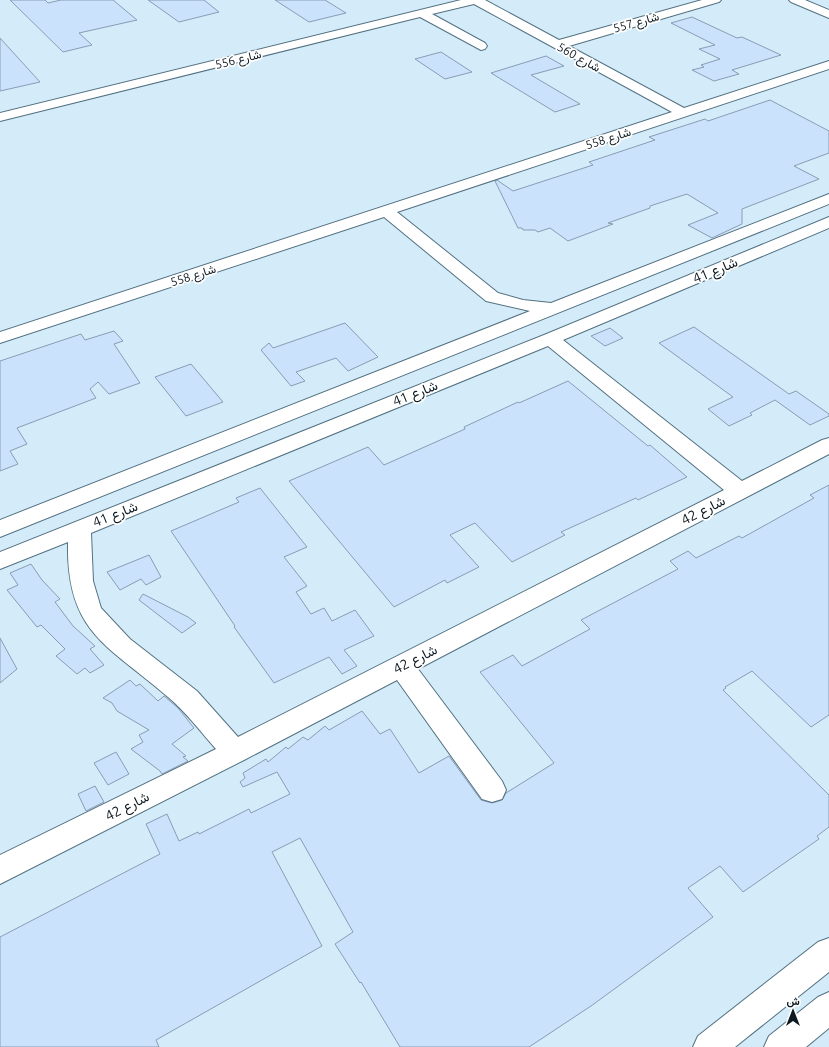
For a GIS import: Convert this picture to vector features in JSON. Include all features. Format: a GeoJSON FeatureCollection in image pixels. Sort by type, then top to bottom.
{"type":"FeatureCollection","features":[{"type":"Feature","properties":{"kind":"street","name":"شارع 556"},"geometry":{"type":"LineString","coordinates":[[0,117],[476,0]]}},
{"type":"Feature","properties":{"kind":"street","name":"شارع 560"},"geometry":{"type":"LineString","coordinates":[[476,0],[683,113]]}},
{"type":"Feature","properties":{"kind":"street","name":"شارع 557"},"geometry":{"type":"LineString","coordinates":[[557,45],[698,2],[715,0]]}},
{"type":"Feature","properties":{"kind":"street"},"geometry":{"type":"LineString","coordinates":[[795,0],[829,14]]}},
{"type":"Feature","properties":{"kind":"street"},"geometry":{"type":"LineString","coordinates":[[422,13],[481,46]]}},
{"type":"Feature","properties":{"kind":"street","name":"شارع 558"},"geometry":{"type":"LineString","coordinates":[[0,338],[829,65]]}},
{"type":"Feature","properties":{"kind":"street","name":"شارع 41"},"geometry":{"type":"LineString","coordinates":[[0,530],[829,199]]}},
{"type":"Feature","properties":{"kind":"street"},"geometry":{"type":"LineString","coordinates":[[386,211],[491,310]]}},
{"type":"Feature","properties":{"kind":"street","name":"شارع 41"},"geometry":{"type":"LineString","coordinates":[[0,561],[550,339],[829,222]]}},
{"type":"Feature","properties":{"kind":"street"},"geometry":{"type":"LineString","coordinates":[[491,310],[522,306],[555,308]]}},
{"type":"Feature","properties":{"kind":"street"},"geometry":{"type":"LineString","coordinates":[[477,339],[485,329],[491,310]]}},
{"type":"Feature","properties":{"kind":"street"},"geometry":{"type":"LineString","coordinates":[[550,339],[740,491]]}},
{"type":"Feature","properties":{"kind":"street","name":"شارع 42"},"geometry":{"type":"LineString","coordinates":[[0,870],[235,752],[829,446]]}},
{"type":"Feature","properties":{"kind":"street"},"geometry":{"type":"LineString","coordinates":[[80,528],[79,567],[82,585],[92,613],[106,631],[127,652],[155,671],[188,699],[235,752]]}},
{"type":"Feature","properties":{"kind":"street"},"geometry":{"type":"LineString","coordinates":[[401,666],[492,790]]}},
{"type":"Feature","properties":{"kind":"street"},"geometry":{"type":"LineString","coordinates":[[708,1047],[829,953]]}},
{"type":"Feature","properties":{"kind":"street"},"geometry":{"type":"LineString","coordinates":[[780,1047],[829,1008]]}},
{"type":"Feature","properties":{"kind":"shaded area"},"geometry":{"type":"Polygon","coordinates":[[[0,0],[829,0],[829,1047],[0,1047],[0,0]]]}},
{"type":"Feature","properties":{"kind":"building"},"geometry":{"type":"Polygon","coordinates":[[[10,0],[45,0],[48,3],[61,0],[113,0],[137,20],[79,33],[92,45],[63,52],[10,0]]]}},
{"type":"Feature","properties":{"kind":"building"},"geometry":{"type":"Polygon","coordinates":[[[148,0],[204,0],[219,12],[179,22],[148,0]]]}},
{"type":"Feature","properties":{"kind":"building"},"geometry":{"type":"Polygon","coordinates":[[[275,0],[325,0],[346,13],[309,22],[275,0]]]}},
{"type":"Feature","properties":{"kind":"building"},"geometry":{"type":"Polygon","coordinates":[[[692,17],[737,38],[742,37],[781,55],[732,70],[739,74],[714,81],[692,70],[704,67],[701,65],[720,59],[699,49],[715,45],[671,23],[692,17]]]}},
{"type":"Feature","properties":{"kind":"building"},"geometry":{"type":"Polygon","coordinates":[[[0,38],[40,82],[0,91],[0,38]]]}},
{"type":"Feature","properties":{"kind":"building"},"geometry":{"type":"Polygon","coordinates":[[[441,52],[472,72],[445,79],[415,59],[441,52]]]}},
{"type":"Feature","properties":{"kind":"building"},"geometry":{"type":"Polygon","coordinates":[[[546,56],[564,66],[531,75],[580,104],[555,112],[491,73],[546,56]]]}},
{"type":"Feature","properties":{"kind":"building"},"geometry":{"type":"Polygon","coordinates":[[[770,100],[829,131],[829,153],[794,166],[819,179],[742,209],[742,224],[712,238],[688,225],[718,213],[687,194],[650,206],[650,208],[608,223],[613,224],[568,241],[550,228],[538,232],[535,230],[523,230],[522,228],[518,228],[495,181],[497,180],[513,191],[593,165],[589,162],[655,140],[649,137],[705,119],[708,121],[770,100]]]}},
{"type":"Feature","properties":{"kind":"building"},"geometry":{"type":"Polygon","coordinates":[[[345,323],[378,357],[348,371],[336,358],[296,372],[305,381],[291,386],[261,350],[269,343],[273,348],[345,323]]]}},
{"type":"Feature","properties":{"kind":"building"},"geometry":{"type":"Polygon","coordinates":[[[694,327],[789,394],[796,391],[829,414],[829,416],[810,425],[775,400],[750,413],[752,415],[729,426],[708,409],[733,397],[659,343],[694,327]]]}},
{"type":"Feature","properties":{"kind":"building"},"geometry":{"type":"Polygon","coordinates":[[[610,328],[623,338],[605,346],[591,336],[610,328]]]}},
{"type":"Feature","properties":{"kind":"building"},"geometry":{"type":"Polygon","coordinates":[[[114,331],[123,341],[114,344],[140,383],[109,394],[98,382],[90,389],[96,398],[17,428],[27,444],[10,451],[18,464],[0,471],[0,361],[81,334],[85,340],[114,331]]]}},
{"type":"Feature","properties":{"kind":"building"},"geometry":{"type":"Polygon","coordinates":[[[191,364],[223,402],[186,416],[155,377],[191,364]]]}},
{"type":"Feature","properties":{"kind":"building"},"geometry":{"type":"Polygon","coordinates":[[[568,381],[648,446],[650,445],[687,477],[638,500],[636,498],[561,532],[565,535],[512,562],[475,523],[450,535],[479,567],[447,583],[445,580],[394,607],[289,481],[368,447],[384,465],[465,429],[464,427],[518,402],[519,403],[568,381]]]}},
{"type":"Feature","properties":{"kind":"building"},"geometry":{"type":"Polygon","coordinates":[[[829,485],[829,715],[811,727],[752,671],[725,687],[726,688],[723,690],[829,795],[829,827],[817,836],[819,839],[743,892],[720,866],[688,888],[713,917],[591,1006],[529,1047],[400,1047],[361,982],[360,983],[335,944],[353,932],[300,838],[272,852],[322,946],[156,1040],[159,1047],[0,1047],[0,937],[160,854],[146,824],[167,814],[179,841],[198,832],[199,834],[249,809],[251,813],[290,794],[277,772],[243,787],[240,782],[245,778],[243,773],[266,759],[268,762],[286,747],[288,749],[303,737],[308,740],[325,726],[329,730],[362,711],[380,734],[390,729],[419,773],[449,756],[481,800],[492,803],[502,800],[506,793],[554,763],[480,672],[513,655],[522,666],[590,629],[581,620],[678,569],[670,561],[688,551],[696,558],[739,536],[742,538],[814,498],[810,495],[829,485]]]}},
{"type":"Feature","properties":{"kind":"building"},"geometry":{"type":"Polygon","coordinates":[[[260,488],[307,547],[284,557],[307,586],[296,592],[311,614],[324,608],[332,621],[355,610],[374,636],[344,650],[357,666],[342,674],[329,657],[274,683],[234,627],[235,626],[171,531],[239,502],[236,498],[260,488]]]}},
{"type":"Feature","properties":{"kind":"building"},"geometry":{"type":"Polygon","coordinates":[[[149,555],[161,577],[146,585],[141,579],[120,590],[107,572],[149,555]]]}},
{"type":"Feature","properties":{"kind":"building"},"geometry":{"type":"Polygon","coordinates":[[[31,564],[42,580],[60,599],[55,602],[73,626],[95,646],[90,649],[104,665],[90,673],[85,668],[77,674],[56,656],[65,649],[41,625],[37,627],[7,590],[18,585],[10,573],[31,564]]]}},
{"type":"Feature","properties":{"kind":"building"},"geometry":{"type":"Polygon","coordinates":[[[143,594],[188,617],[196,623],[182,633],[139,600],[143,594]]]}},
{"type":"Feature","properties":{"kind":"building"},"geometry":{"type":"Polygon","coordinates":[[[0,638],[17,669],[0,683],[0,638]]]}},
{"type":"Feature","properties":{"kind":"building"},"geometry":{"type":"Polygon","coordinates":[[[130,680],[136,686],[140,684],[158,701],[164,696],[178,708],[194,728],[172,744],[186,756],[183,757],[188,761],[162,774],[131,749],[143,742],[139,735],[149,730],[117,711],[112,703],[103,698],[130,680]]]}},
{"type":"Feature","properties":{"kind":"building"},"geometry":{"type":"Polygon","coordinates":[[[116,752],[129,774],[108,785],[94,763],[116,752]]]}},
{"type":"Feature","properties":{"kind":"building"},"geometry":{"type":"Polygon","coordinates":[[[95,786],[104,802],[86,811],[78,794],[95,786]]]}}]}
